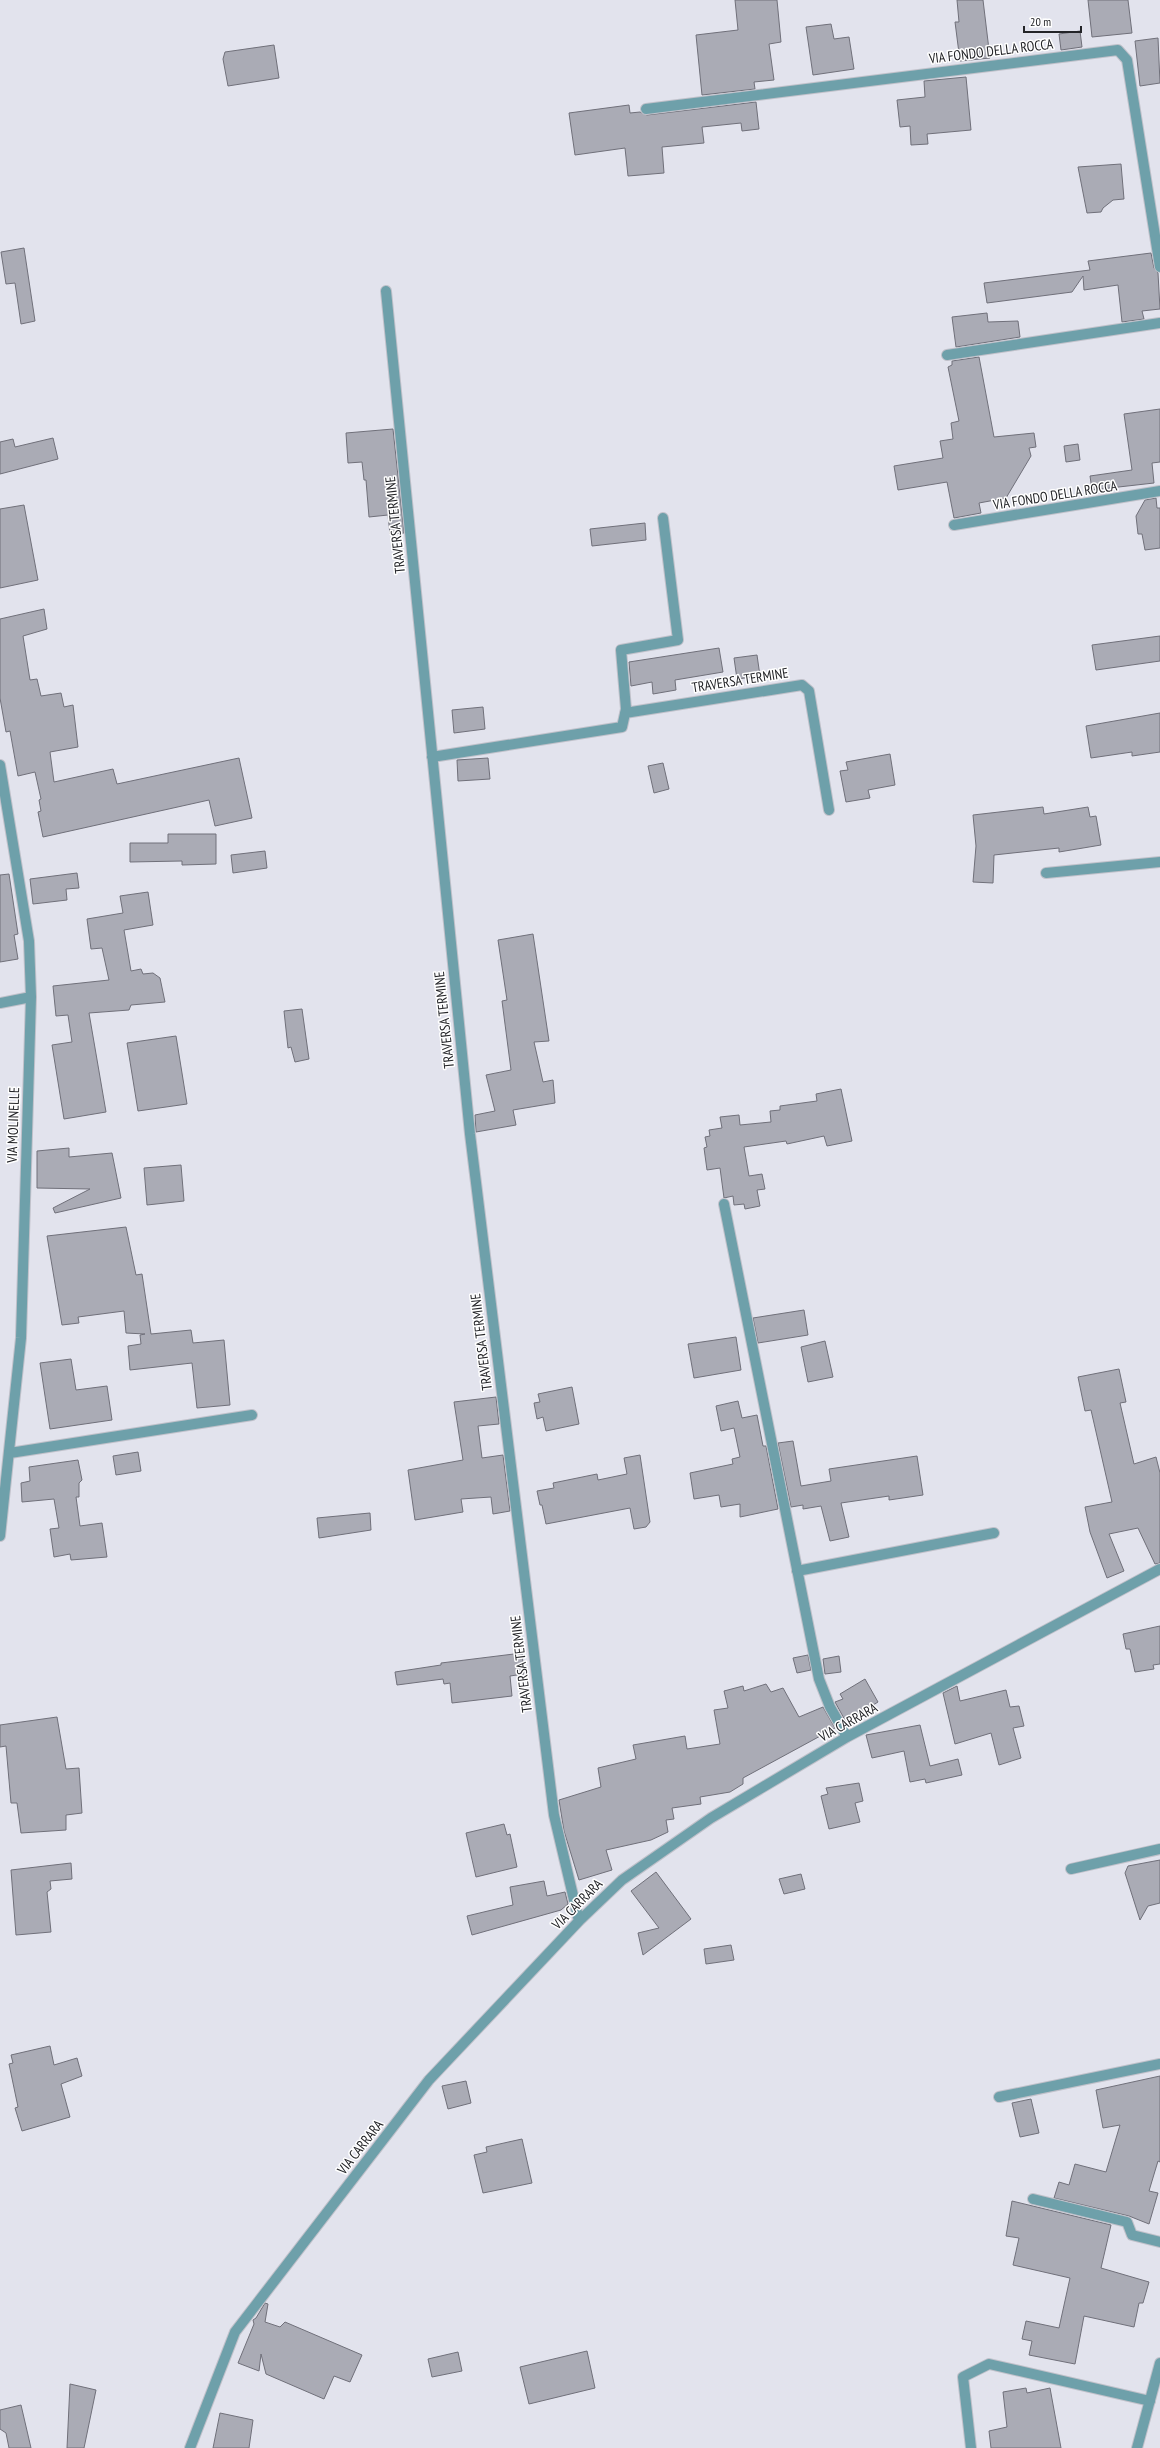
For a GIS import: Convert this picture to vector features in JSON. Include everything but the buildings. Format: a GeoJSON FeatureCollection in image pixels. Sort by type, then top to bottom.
{"type":"FeatureCollection","features":[{"type":"Feature","properties":{"kind":"street","name":"VIA FONDO DELLA ROCCA"},"geometry":{"type":"LineString","coordinates":[[646,109],[1118,50],[1127,60],[1160,267]]}},
{"type":"Feature","properties":{"kind":"street","name":"TRAVERSA TERMINE"},"geometry":{"type":"LineString","coordinates":[[386,290],[470,1134],[552,1807],[579,1921]]}},
{"type":"Feature","properties":{"kind":"street"},"geometry":{"type":"LineString","coordinates":[[947,355],[1160,323]]}},
{"type":"Feature","properties":{"kind":"street","name":"VIA FONDO DELLA ROCCA"},"geometry":{"type":"LineString","coordinates":[[954,525],[1160,491]]}},
{"type":"Feature","properties":{"kind":"street"},"geometry":{"type":"LineString","coordinates":[[432,756],[622,728],[625,713],[620,650],[678,640],[663,518]]}},
{"type":"Feature","properties":{"kind":"street","name":"TRAVERSA TERMINE"},"geometry":{"type":"LineString","coordinates":[[625,713],[802,685],[809,690],[829,810]]}},
{"type":"Feature","properties":{"kind":"street","name":"VIA MOLINELLE"},"geometry":{"type":"LineString","coordinates":[[0,765],[29,941],[31,997],[21,1338],[0,1536]]}},
{"type":"Feature","properties":{"kind":"street"},"geometry":{"type":"LineString","coordinates":[[1046,873],[1160,862]]}},
{"type":"Feature","properties":{"kind":"street"},"geometry":{"type":"LineString","coordinates":[[0,1003],[31,997]]}},
{"type":"Feature","properties":{"kind":"street"},"geometry":{"type":"LineString","coordinates":[[724,1204],[819,1679],[830,1708],[847,1737]]}},
{"type":"Feature","properties":{"kind":"street"},"geometry":{"type":"LineString","coordinates":[[10,1453],[252,1415]]}},
{"type":"Feature","properties":{"kind":"street"},"geometry":{"type":"LineString","coordinates":[[797,1571],[994,1533]]}},
{"type":"Feature","properties":{"kind":"street","name":"VIA CARRARA"},"geometry":{"type":"LineString","coordinates":[[190,2448],[235,2332],[429,2080],[579,1921],[622,1880],[711,1818],[847,1737],[1160,1568]]}},
{"type":"Feature","properties":{"kind":"street"},"geometry":{"type":"LineString","coordinates":[[1071,1869],[1160,1849]]}},
{"type":"Feature","properties":{"kind":"street"},"geometry":{"type":"LineString","coordinates":[[999,2097],[1160,2064]]}},
{"type":"Feature","properties":{"kind":"street"},"geometry":{"type":"LineString","coordinates":[[1033,2199],[1127,2222],[1132,2235],[1160,2242]]}},
{"type":"Feature","properties":{"kind":"street"},"geometry":{"type":"LineString","coordinates":[[1137,2448],[1160,2363]]}},
{"type":"Feature","properties":{"kind":"street"},"geometry":{"type":"LineString","coordinates":[[971,2448],[963,2377],[989,2364],[1150,2401]]}}]}
